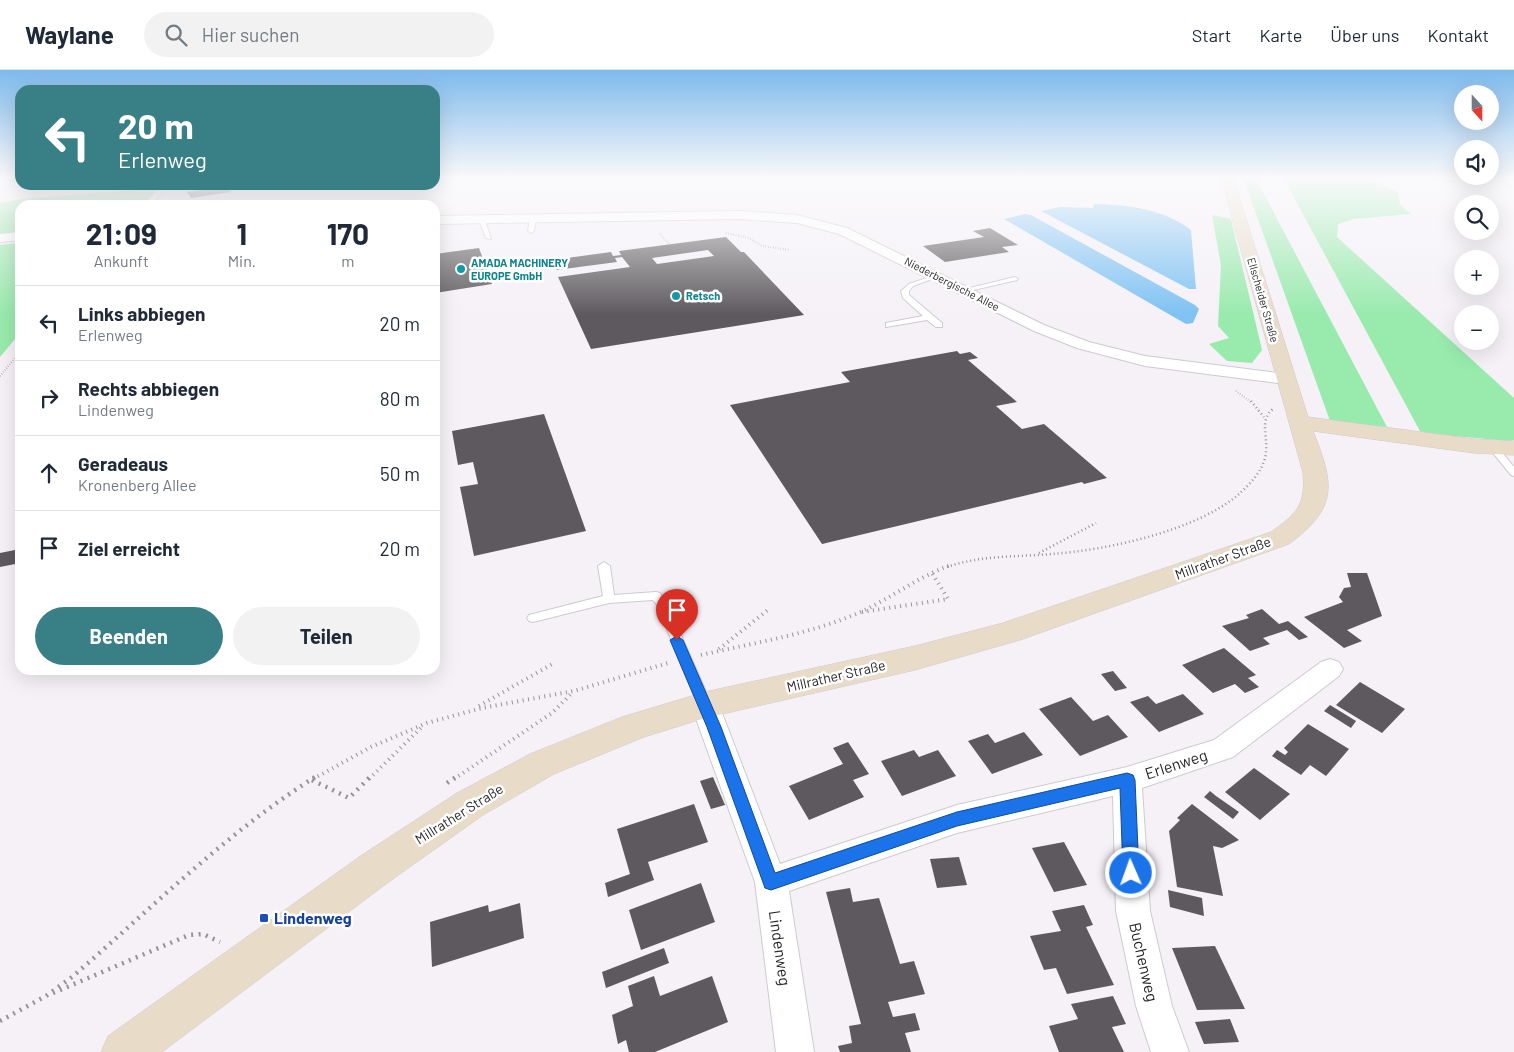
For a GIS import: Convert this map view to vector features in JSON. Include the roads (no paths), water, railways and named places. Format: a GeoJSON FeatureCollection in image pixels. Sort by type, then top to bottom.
{"type":"FeatureCollection","features":[{"type":"Feature","properties":{"kind":"main road","name":"Ellscheider Straße"},"geometry":{"type":"LineString","coordinates":[[1240,223],[1296,416]]}},
{"type":"Feature","properties":{"kind":"main road"},"geometry":{"type":"LineString","coordinates":[[1296,416],[1357,430],[1494,447]]}},
{"type":"Feature","properties":{"kind":"main road","name":"Millrather Straße"},"geometry":{"type":"LineString","coordinates":[[124,1052],[274,941],[470,804],[542,764],[586,745],[706,705],[915,658],[1000,635],[1280,538],[1302,521],[1311,510],[1316,496],[1315,470],[1296,416]]}},
{"type":"Feature","properties":{"kind":"street","name":"Niederbergische Allee"},"geometry":{"type":"LineString","coordinates":[[510,223],[532,225],[577,223]]}},
{"type":"Feature","properties":{"kind":"street","name":"Niederbergische Allee"},"geometry":{"type":"LineString","coordinates":[[814,223],[851,234],[1045,330],[1107,352],[1144,361],[1286,380]]}},
{"type":"Feature","properties":{"kind":"street"},"geometry":{"type":"LineString","coordinates":[[0,238],[15,236]]}},
{"type":"Feature","properties":{"kind":"street","name":"Erlenweg"},"geometry":{"type":"LineString","coordinates":[[771,882],[957,819],[1127,780],[1223,749],[1330,669]]}},
{"type":"Feature","properties":{"kind":"street","name":"Lindenweg"},"geometry":{"type":"LineString","coordinates":[[706,705],[771,882],[794,1052]]}},
{"type":"Feature","properties":{"kind":"street","name":"Buchenweg"},"geometry":{"type":"LineString","coordinates":[[1127,780],[1133,910],[1154,1006],[1170,1052]]}},
{"type":"Feature","properties":{"kind":"lane"},"geometry":{"type":"LineString","coordinates":[[483,223],[489,238]]}},
{"type":"Feature","properties":{"kind":"lane"},"geometry":{"type":"LineString","coordinates":[[937,276],[911,285],[905,291],[906,296],[938,325]]}},
{"type":"Feature","properties":{"kind":"lane"},"geometry":{"type":"LineString","coordinates":[[965,290],[1015,279]]}},
{"type":"Feature","properties":{"kind":"lane"},"geometry":{"type":"LineString","coordinates":[[889,325],[928,317]]}},
{"type":"Feature","properties":{"kind":"lane"},"geometry":{"type":"LineString","coordinates":[[1494,447],[1514,473]]}},
{"type":"Feature","properties":{"kind":"lane"},"geometry":{"type":"LineString","coordinates":[[604,566],[609,599]]}},
{"type":"Feature","properties":{"kind":"lane"},"geometry":{"type":"LineString","coordinates":[[533,618],[609,599],[656,596],[662,604],[706,705]]}},
{"type":"Feature","properties":{"kind":"water"},"geometry":{"type":"Polygon","coordinates":[[[1011,223],[1045,223],[1195,305],[1199,309],[1193,323],[1186,324],[1011,223]]]}},
{"type":"Feature","properties":{"kind":"water"},"geometry":{"type":"Polygon","coordinates":[[[1063,223],[1181,223],[1191,230],[1196,289],[1189,289],[1063,223]]]}},
{"type":"Feature","properties":{"kind":"place","name":"AMADA MACHINERY EUROPE GmbH"},"geometry":{"type":"Point","coordinates":[461,269]}},
{"type":"Feature","properties":{"kind":"place","name":"Retsch"},"geometry":{"type":"Point","coordinates":[676,296]}},
{"type":"Feature","properties":{"kind":"place","name":"Lindenweg"},"geometry":{"type":"Point","coordinates":[264,918]}}]}
